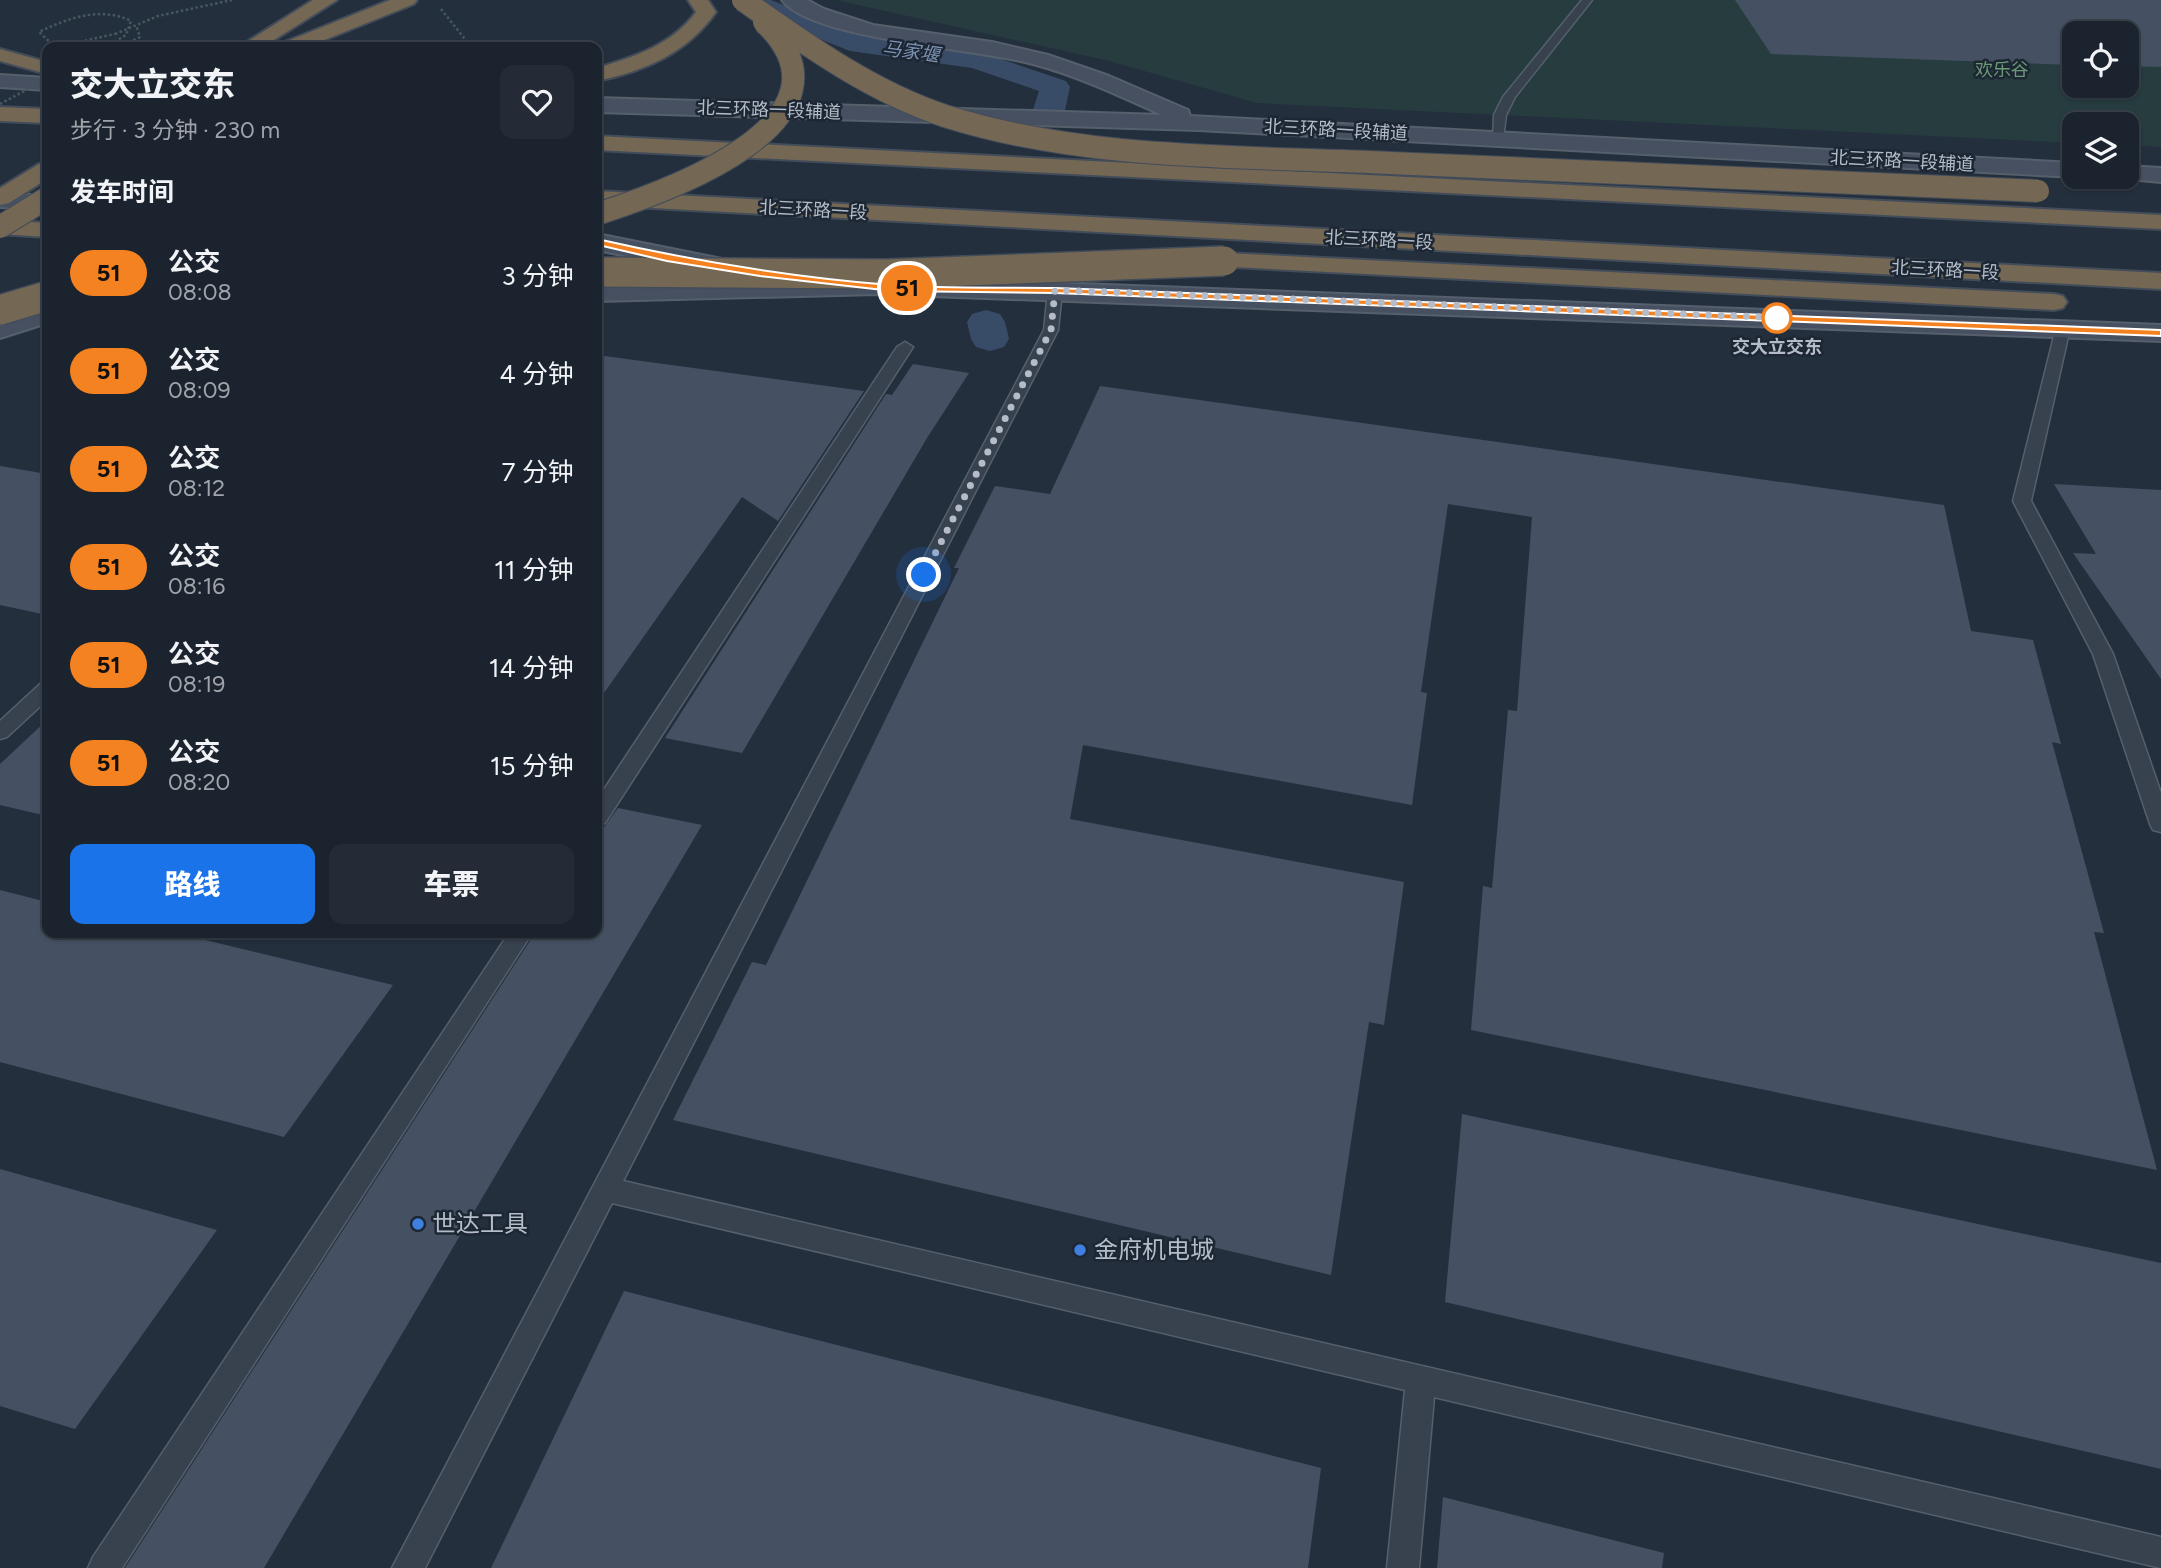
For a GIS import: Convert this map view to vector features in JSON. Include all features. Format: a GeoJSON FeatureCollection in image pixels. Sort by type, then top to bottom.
{"type":"FeatureCollection","features":[{"type":"Feature","properties":{"kind":"highway"},"geometry":{"type":"LineString","coordinates":[[256,42],[293,0]]}},
{"type":"Feature","properties":{"kind":"highway"},"geometry":{"type":"LineString","coordinates":[[257,42],[327,0]]}},
{"type":"Feature","properties":{"kind":"highway"},"geometry":{"type":"LineString","coordinates":[[299,42],[367,0]]}},
{"type":"Feature","properties":{"kind":"highway"},"geometry":{"type":"LineString","coordinates":[[303,42],[407,0]]}},
{"type":"Feature","properties":{"kind":"highway"},"geometry":{"type":"LineString","coordinates":[[602,74],[638,63],[674,45],[696,28],[706,12],[698,0]]}},
{"type":"Feature","properties":{"kind":"highway"},"geometry":{"type":"LineString","coordinates":[[742,0],[841,67],[905,100],[969,124],[1045,141],[1121,150],[1225,156],[2038,191],[2062,185]]}},
{"type":"Feature","properties":{"kind":"highway"},"geometry":{"type":"LineString","coordinates":[[602,212],[678,186],[720,165],[758,139],[779,116],[794,85],[791,64],[782,40],[742,0]]}},
{"type":"Feature","properties":{"kind":"highway"},"geometry":{"type":"LineString","coordinates":[[0,55],[42,67]]}},
{"type":"Feature","properties":{"kind":"highway"},"geometry":{"type":"LineString","coordinates":[[0,114],[42,116]]}},
{"type":"Feature","properties":{"kind":"highway"},"geometry":{"type":"LineString","coordinates":[[602,143],[2161,222]]}},
{"type":"Feature","properties":{"kind":"highway"},"geometry":{"type":"LineString","coordinates":[[12,167],[42,169]]}},
{"type":"Feature","properties":{"kind":"highway"},"geometry":{"type":"LineString","coordinates":[[6,199],[42,173]]}},
{"type":"Feature","properties":{"kind":"highway","name":"北三环路一段"},"geometry":{"type":"LineString","coordinates":[[602,198],[2161,281]]}},
{"type":"Feature","properties":{"kind":"highway"},"geometry":{"type":"LineString","coordinates":[[0,227],[42,203]]}},
{"type":"Feature","properties":{"kind":"highway"},"geometry":{"type":"LineString","coordinates":[[0,227],[42,230]]}},
{"type":"Feature","properties":{"kind":"highway"},"geometry":{"type":"LineString","coordinates":[[602,251],[765,250],[1224,261],[2079,303]]}},
{"type":"Feature","properties":{"kind":"highway"},"geometry":{"type":"LineString","coordinates":[[602,272],[886,274],[1224,261]]}},
{"type":"Feature","properties":{"kind":"highway"},"geometry":{"type":"LineString","coordinates":[[0,310],[42,297]]}},
{"type":"Feature","properties":{"kind":"main road"},"geometry":{"type":"LineString","coordinates":[[792,0],[807,10],[839,23],[1017,53],[1059,64],[1198,123]]}},
{"type":"Feature","properties":{"kind":"main road"},"geometry":{"type":"LineString","coordinates":[[0,81],[42,81]]}},
{"type":"Feature","properties":{"kind":"main road","name":"北三环路一段辅道"},"geometry":{"type":"LineString","coordinates":[[602,105],[1198,123],[1497,139],[2062,180]]}},
{"type":"Feature","properties":{"kind":"main road"},"geometry":{"type":"LineString","coordinates":[[2139,183],[2161,175]]}},
{"type":"Feature","properties":{"kind":"main road"},"geometry":{"type":"LineString","coordinates":[[6,199],[42,200]]}},
{"type":"Feature","properties":{"kind":"main road"},"geometry":{"type":"LineString","coordinates":[[602,243],[667,258],[760,274],[892,288]]}},
{"type":"Feature","properties":{"kind":"main road"},"geometry":{"type":"LineString","coordinates":[[602,293],[892,288],[1055,290],[2161,333]]}},
{"type":"Feature","properties":{"kind":"main road"},"geometry":{"type":"LineString","coordinates":[[0,330],[42,316]]}},
{"type":"Feature","properties":{"kind":"lane"},"geometry":{"type":"LineString","coordinates":[[1497,139],[1500,115],[1521,79],[1563,33],[1587,0]]}},
{"type":"Feature","properties":{"kind":"lane"},"geometry":{"type":"LineString","coordinates":[[408,1568],[1051,330],[1055,290]]}},
{"type":"Feature","properties":{"kind":"lane"},"geometry":{"type":"LineString","coordinates":[[2063,328],[2022,502],[2103,654],[2161,824]]}},
{"type":"Feature","properties":{"kind":"lane"},"geometry":{"type":"LineString","coordinates":[[602,809],[905,347]]}},
{"type":"Feature","properties":{"kind":"lane"},"geometry":{"type":"LineString","coordinates":[[0,732],[42,694]]}},
{"type":"Feature","properties":{"kind":"lane"},"geometry":{"type":"LineString","coordinates":[[104,1568],[518,938]]}},
{"type":"Feature","properties":{"kind":"lane"},"geometry":{"type":"LineString","coordinates":[[605,1189],[2161,1553]]}},
{"type":"Feature","properties":{"kind":"lane"},"geometry":{"type":"LineString","coordinates":[[1403,1568],[1421,1379]]}},
{"type":"Feature","properties":{"kind":"path"},"geometry":{"type":"LineString","coordinates":[[79,42],[114,34],[158,16],[232,0]]}},
{"type":"Feature","properties":{"kind":"path"},"geometry":{"type":"LineString","coordinates":[[437,5],[466,42]]}},
{"type":"Feature","properties":{"kind":"path"},"geometry":{"type":"LineString","coordinates":[[50,42],[39,32],[56,23],[92,15],[121,14],[131,21],[126,35],[114,42]]}},
{"type":"Feature","properties":{"kind":"path"},"geometry":{"type":"LineString","coordinates":[[130,42],[140,37],[136,25]]}},
{"type":"Feature","properties":{"kind":"path"},"geometry":{"type":"LineString","coordinates":[[0,104],[42,83]]}},
{"type":"Feature","properties":{"kind":"green space","name":"欢乐谷"},"geometry":{"type":"Polygon","coordinates":[[[836,0],[2161,0],[2161,147],[2139,146],[2139,112],[2062,112],[2062,142],[1257,103],[1109,61],[836,0]]]}},
{"type":"Feature","properties":{"kind":"building"},"geometry":{"type":"Polygon","coordinates":[[[1735,0],[2161,0],[2161,67],[2139,66],[2139,21],[2062,21],[2062,65],[1771,54],[1735,0]]]}},
{"type":"Feature","properties":{"kind":"building"},"geometry":{"type":"Polygon","coordinates":[[[602,356],[864,391],[778,521],[742,497],[602,696],[602,356]]]}},
{"type":"Feature","properties":{"kind":"building"},"geometry":{"type":"Polygon","coordinates":[[[913,364],[969,373],[927,438],[742,753],[665,738],[886,394],[892,395],[913,364]]]}},
{"type":"Feature","properties":{"kind":"building"},"geometry":{"type":"Polygon","coordinates":[[[1100,386],[1944,505],[1971,631],[2033,640],[2061,744],[2052,742],[2104,933],[2094,932],[2157,1170],[1471,1030],[1483,886],[1492,888],[1508,710],[1517,711],[1532,517],[1448,504],[1421,692],[1427,693],[1412,805],[1083,745],[1070,819],[1404,882],[1384,1025],[1369,1022],[1331,1275],[673,1120],[752,962],[766,965],[959,568],[954,568],[995,486],[1050,494],[1100,386]]]}},
{"type":"Feature","properties":{"kind":"building"},"geometry":{"type":"Polygon","coordinates":[[[0,466],[42,473],[42,614],[0,605],[0,466]]]}},
{"type":"Feature","properties":{"kind":"building"},"geometry":{"type":"Polygon","coordinates":[[[2054,484],[2161,490],[2161,679],[2073,553],[2096,554],[2054,484]]]}},
{"type":"Feature","properties":{"kind":"building"},"geometry":{"type":"Polygon","coordinates":[[[42,725],[42,815],[0,805],[0,764],[42,725]]]}},
{"type":"Feature","properties":{"kind":"building"},"geometry":{"type":"Polygon","coordinates":[[[618,808],[702,825],[264,1568],[125,1568],[532,938],[602,938],[602,830],[618,808]]]}},
{"type":"Feature","properties":{"kind":"building"},"geometry":{"type":"Polygon","coordinates":[[[0,890],[42,901],[42,938],[197,938],[393,985],[284,1137],[0,1062],[0,890]]]}},
{"type":"Feature","properties":{"kind":"building"},"geometry":{"type":"Polygon","coordinates":[[[1462,1114],[2161,1263],[2161,1469],[1445,1302],[1462,1114]]]}},
{"type":"Feature","properties":{"kind":"building"},"geometry":{"type":"Polygon","coordinates":[[[0,1169],[217,1230],[75,1429],[0,1406],[0,1169]]]}},
{"type":"Feature","properties":{"kind":"building"},"geometry":{"type":"Polygon","coordinates":[[[624,1291],[1321,1468],[1308,1568],[491,1568],[624,1291]]]}},
{"type":"Feature","properties":{"kind":"building"},"geometry":{"type":"Polygon","coordinates":[[[1443,1497],[1664,1553],[1662,1568],[1437,1568],[1443,1497]]]}},
{"type":"Feature","properties":{"kind":"waterway","name":"马家堰"},"geometry":{"type":"LineString","coordinates":[[747,0],[860,45],[977,60],[1055,87],[1049,110]]}},
{"type":"Feature","properties":{"kind":"waterway","name":"马家堰"},"geometry":{"type":"LineString","coordinates":[[986,322],[990,339]]}},
{"type":"Feature","properties":{"kind":"bus line","name":"51"},"geometry":{"type":"LineString","coordinates":[[602,243],[667,258],[760,274],[892,288],[1055,290],[2161,333]]}},
{"type":"Feature","properties":{"kind":"place","name":"交大立交东"},"geometry":{"type":"Point","coordinates":[1777,318]}},
{"type":"Feature","properties":{"kind":"place","name":"世达工具"},"geometry":{"type":"Point","coordinates":[418,1224]}},
{"type":"Feature","properties":{"kind":"place","name":"金府机电城"},"geometry":{"type":"Point","coordinates":[1080,1250]}},
{"type":"Feature","properties":{"kind":"route"},"geometry":{"type":"LineString","coordinates":[[924,575],[1051,330],[1055,290],[1790,318],[1777,318]]}}]}
